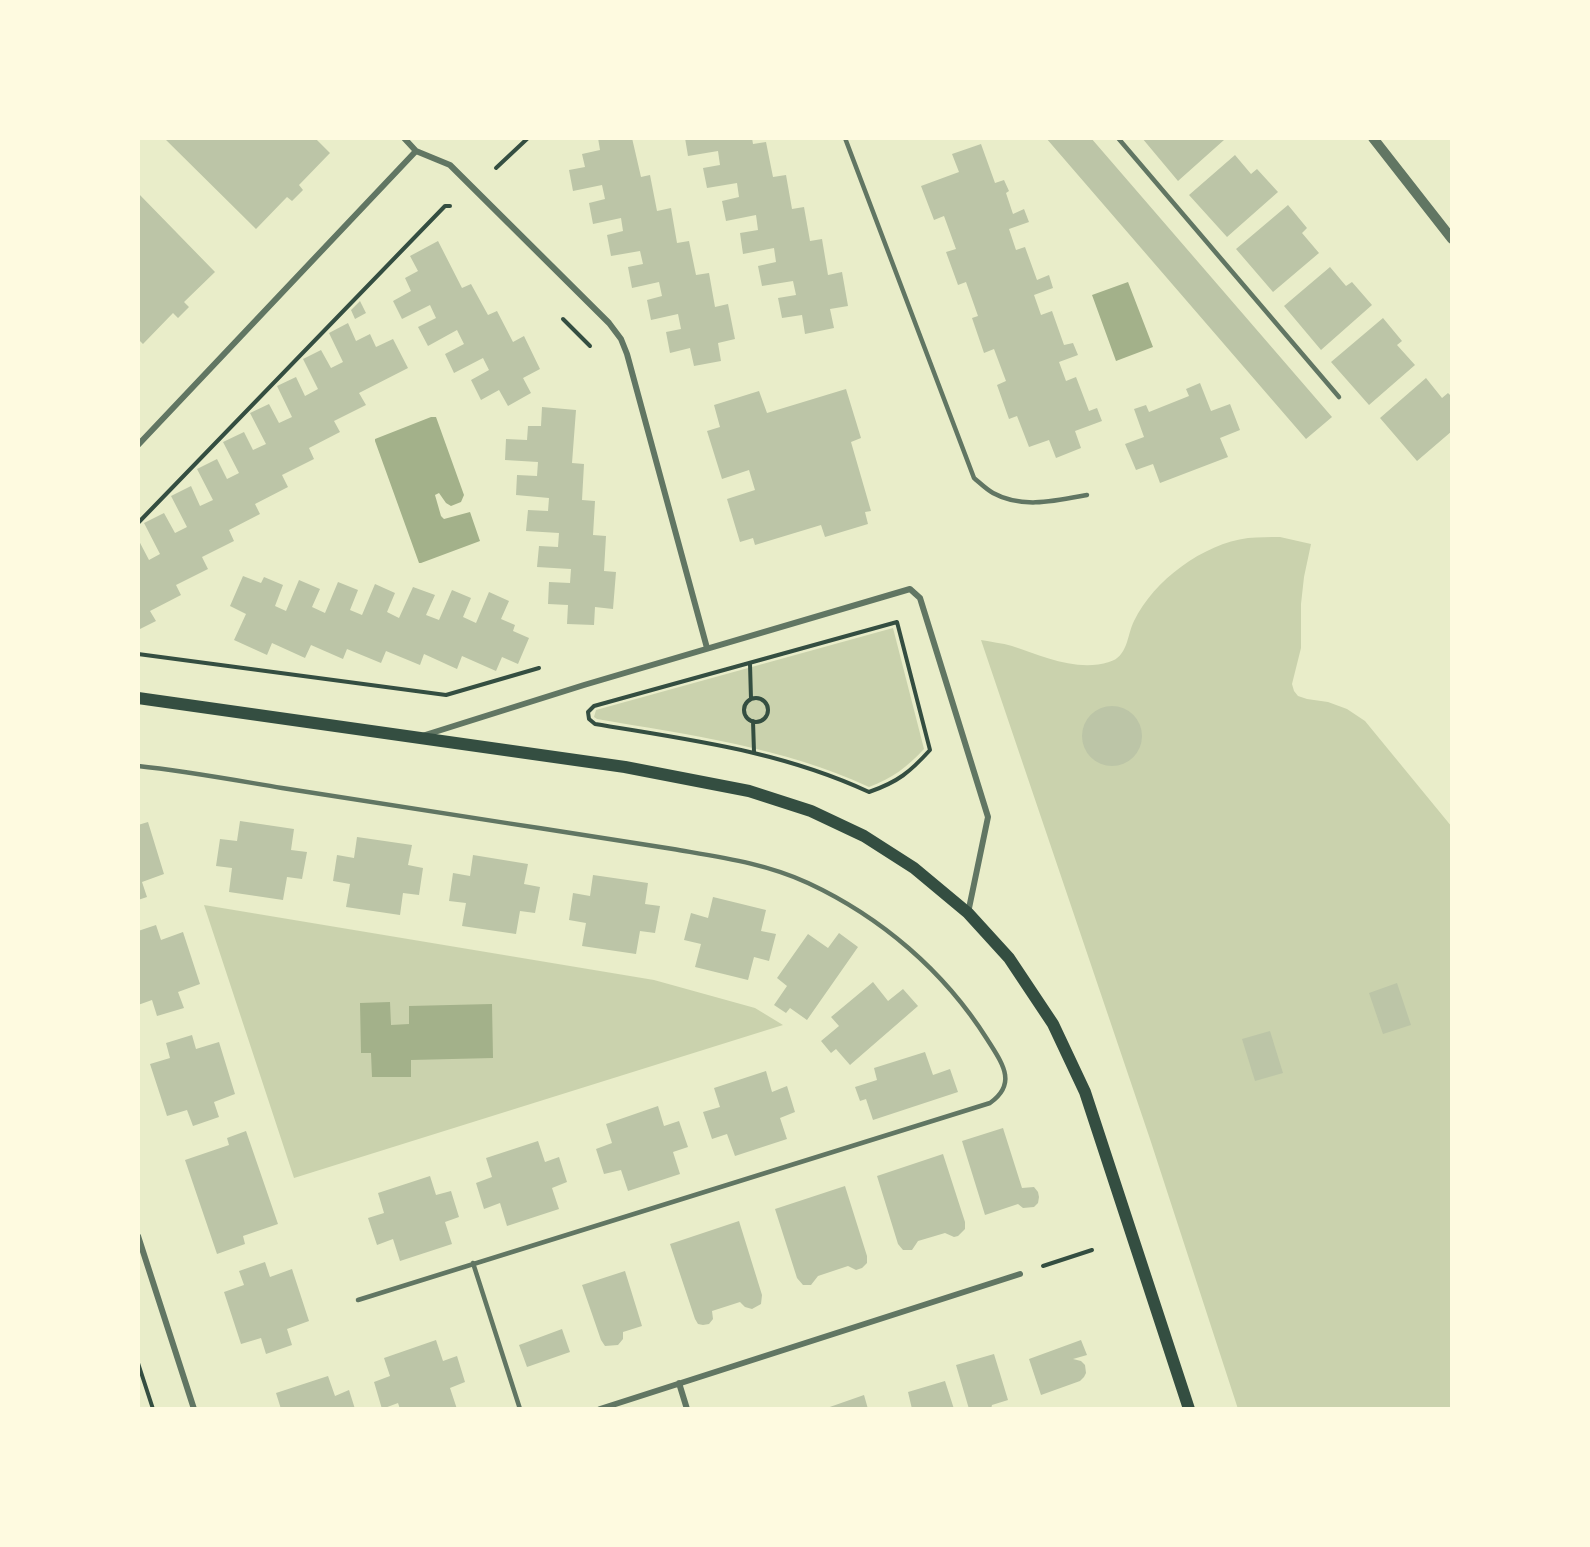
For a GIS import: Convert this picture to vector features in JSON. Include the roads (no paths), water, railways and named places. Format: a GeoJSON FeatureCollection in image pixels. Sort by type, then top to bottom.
{"type":"FeatureCollection","features":[{"type":"Feature","properties":{"kind":"main road"},"geometry":{"type":"LineString","coordinates":[[138,698],[625,767],[749,791],[811,811],[864,836],[915,868],[968,913],[1009,958],[1053,1024],[1085,1092],[1189,1409]]}},
{"type":"Feature","properties":{"kind":"street"},"geometry":{"type":"LineString","coordinates":[[404,138],[416,151],[450,165],[609,323],[621,339],[707,648]]}},
{"type":"Feature","properties":{"kind":"street"},"geometry":{"type":"LineString","coordinates":[[1373,138],[1452,239]]}},
{"type":"Feature","properties":{"kind":"street"},"geometry":{"type":"LineString","coordinates":[[138,445],[416,151]]}},
{"type":"Feature","properties":{"kind":"street"},"geometry":{"type":"LineString","coordinates":[[417,737],[707,648],[910,589],[920,598],[988,817],[968,913]]}},
{"type":"Feature","properties":{"kind":"street"},"geometry":{"type":"LineString","coordinates":[[138,1236],[194,1409]]}},
{"type":"Feature","properties":{"kind":"street"},"geometry":{"type":"LineString","coordinates":[[600,1409],[1020,1274]]}},
{"type":"Feature","properties":{"kind":"street"},"geometry":{"type":"LineString","coordinates":[[679,1383],[687,1409]]}},
{"type":"Feature","properties":{"kind":"lane"},"geometry":{"type":"LineString","coordinates":[[845,138],[974,478],[992,493],[1018,502],[1052,502],[1086,495]]}},
{"type":"Feature","properties":{"kind":"lane"},"geometry":{"type":"LineString","coordinates":[[1118,138],[1339,397]]}},
{"type":"Feature","properties":{"kind":"lane"},"geometry":{"type":"LineString","coordinates":[[138,766],[738,860],[770,868],[806,882],[842,900],[906,946],[960,1002],[984,1035],[1004,1070],[1006,1083],[1001,1095],[990,1103],[358,1300]]}},
{"type":"Feature","properties":{"kind":"lane"},"geometry":{"type":"LineString","coordinates":[[473,1263],[520,1409]]}}]}
